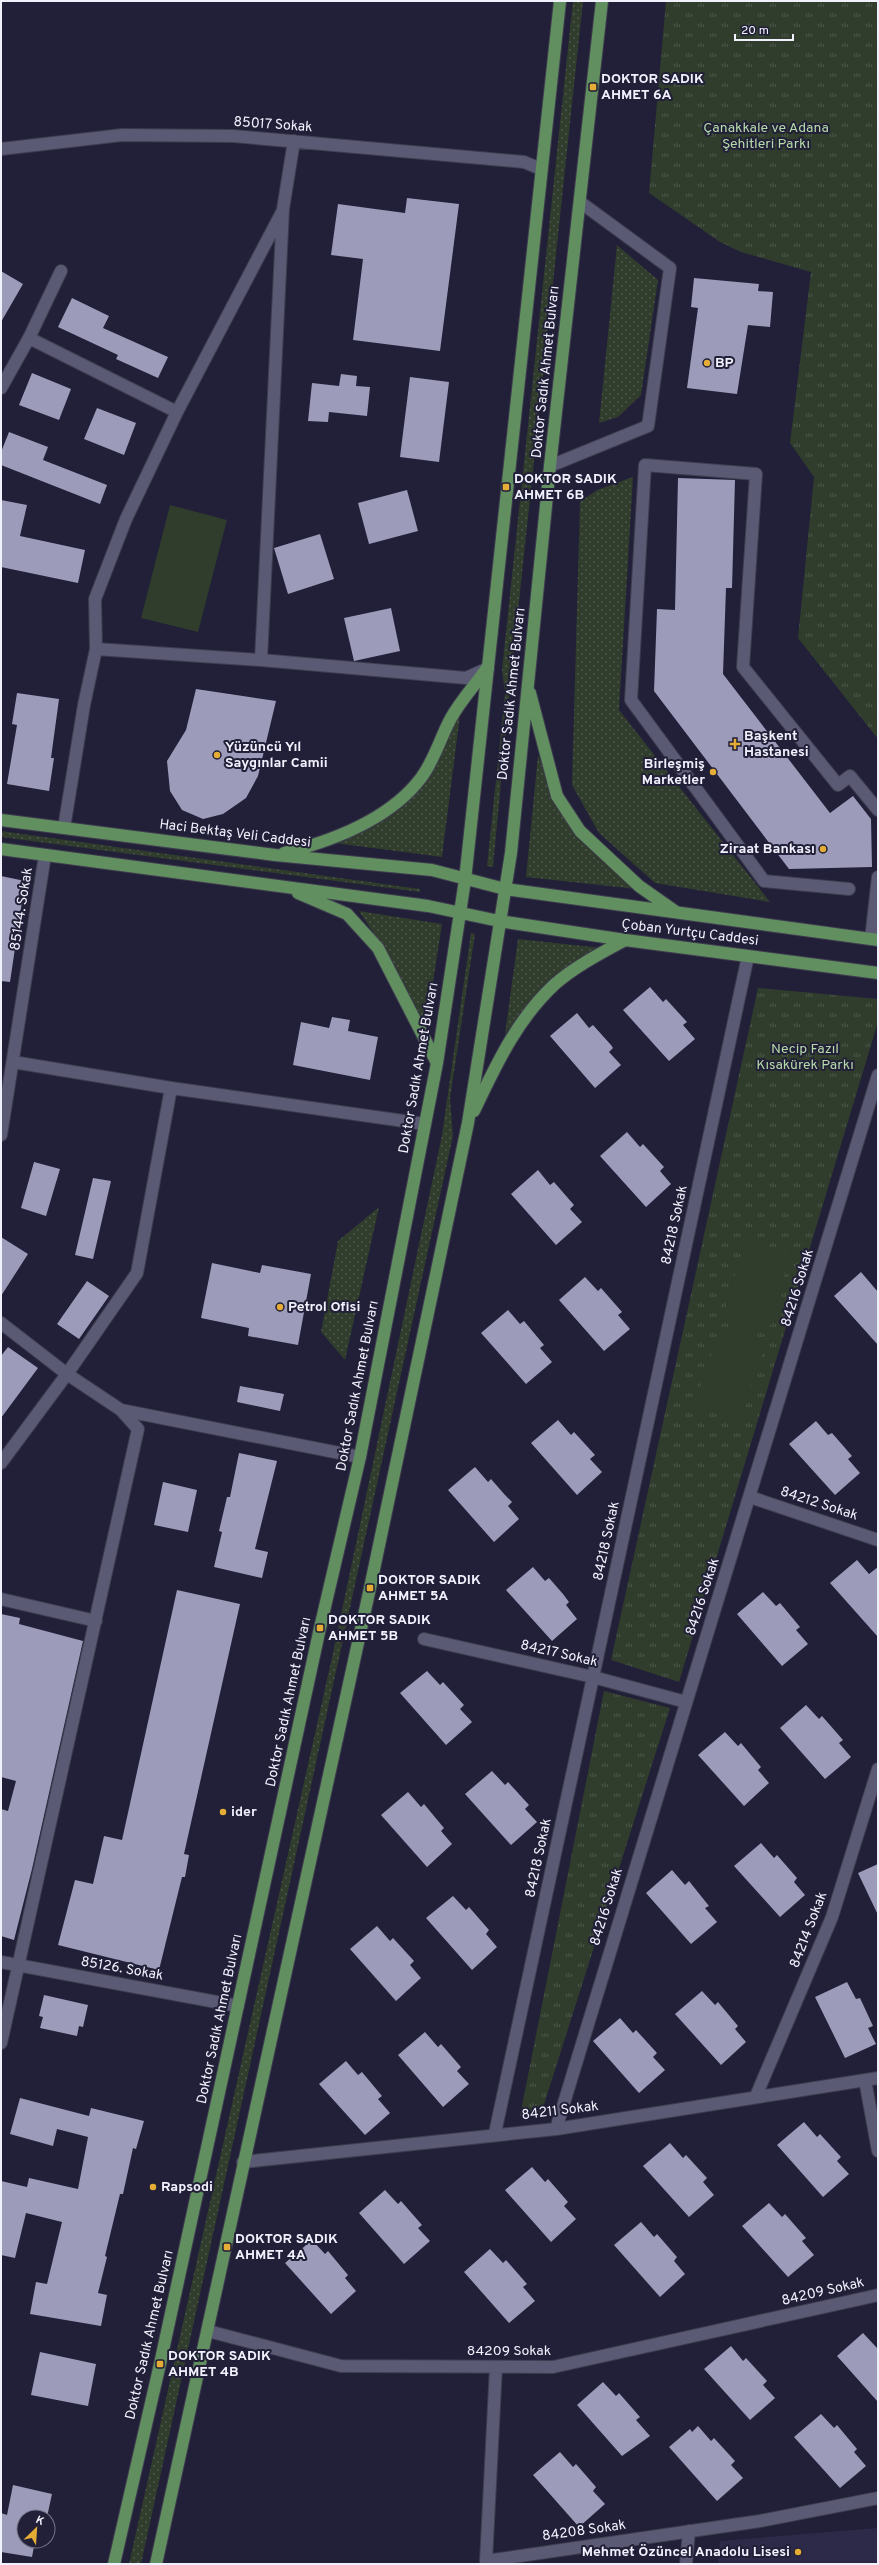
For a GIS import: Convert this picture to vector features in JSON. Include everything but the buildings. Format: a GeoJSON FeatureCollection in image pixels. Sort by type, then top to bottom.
{"type":"FeatureCollection","features":[{"type":"Feature","properties":{"kind":"main road","name":"Doktor Sadık Ahmet Bulvarı"},"geometry":{"type":"LineString","coordinates":[[114,2564],[320,1628],[360,1457],[437,1063],[465,880],[560,1]]}},
{"type":"Feature","properties":{"kind":"main road","name":"Doktor Sadık Ahmet Bulvarı"},"geometry":{"type":"LineString","coordinates":[[499,921],[505,889],[528,684],[550,466],[602,1]]}},
{"type":"Feature","properties":{"kind":"main road"},"geometry":{"type":"LineString","coordinates":[[275,855],[321,844],[365,822],[400,799],[422,777],[452,716],[488,668]]}},
{"type":"Feature","properties":{"kind":"main road"},"geometry":{"type":"LineString","coordinates":[[528,684],[557,796],[580,830],[639,886],[677,913]]}},
{"type":"Feature","properties":{"kind":"main road","name":"Haci Bektaş Veli Caddesi"},"geometry":{"type":"LineString","coordinates":[[1,820],[275,855],[432,870],[465,880],[505,889]]}},
{"type":"Feature","properties":{"kind":"main road"},"geometry":{"type":"LineString","coordinates":[[1,849],[428,906],[460,913]]}},
{"type":"Feature","properties":{"kind":"main road"},"geometry":{"type":"LineString","coordinates":[[285,887],[347,914],[378,948],[437,1063]]}},
{"type":"Feature","properties":{"kind":"main road","name":"Çoban Yurtçu Caddesi"},"geometry":{"type":"LineString","coordinates":[[505,889],[874,939]]}},
{"type":"Feature","properties":{"kind":"main road","name":"Çoban Yurtçu Caddesi"},"geometry":{"type":"LineString","coordinates":[[460,913],[499,921],[625,940],[878,973]]}},
{"type":"Feature","properties":{"kind":"main road"},"geometry":{"type":"LineString","coordinates":[[156,2564],[370,1588],[468,1123],[499,921]]}},
{"type":"Feature","properties":{"kind":"main road"},"geometry":{"type":"LineString","coordinates":[[468,1123],[508,1041],[532,1010],[561,980],[584,963],[625,940]]}},
{"type":"Feature","properties":{"kind":"street","name":"85017 Sokak"},"geometry":{"type":"LineString","coordinates":[[1,149],[122,135],[234,136],[524,162],[541,169]]}},
{"type":"Feature","properties":{"kind":"street"},"geometry":{"type":"LineString","coordinates":[[261,660],[284,209],[294,141]]}},
{"type":"Feature","properties":{"kind":"street"},"geometry":{"type":"LineString","coordinates":[[550,466],[648,426],[670,268],[580,202]]}},
{"type":"Feature","properties":{"kind":"street"},"geometry":{"type":"LineString","coordinates":[[64,828],[84,705],[96,649],[95,599],[126,519],[178,412],[284,209]]}},
{"type":"Feature","properties":{"kind":"street"},"geometry":{"type":"LineString","coordinates":[[1,388],[29,338],[61,271]]}},
{"type":"Feature","properties":{"kind":"street"},"geometry":{"type":"LineString","coordinates":[[29,338],[178,412]]}},
{"type":"Feature","properties":{"kind":"street"},"geometry":{"type":"LineString","coordinates":[[849,889],[764,881],[630,700],[644,465],[756,474],[743,667],[838,785],[850,776],[878,810]]}},
{"type":"Feature","properties":{"kind":"street"},"geometry":{"type":"LineString","coordinates":[[96,649],[261,660],[466,678],[488,668]]}},
{"type":"Feature","properties":{"kind":"street","name":"85144. Sokak"},"geometry":{"type":"LineString","coordinates":[[1,1135],[45,854]]}},
{"type":"Feature","properties":{"kind":"street"},"geometry":{"type":"LineString","coordinates":[[874,939],[878,877]]}},
{"type":"Feature","properties":{"kind":"street","name":"84218 Sokak"},"geometry":{"type":"LineString","coordinates":[[495,2133],[748,956]]}},
{"type":"Feature","properties":{"kind":"street"},"geometry":{"type":"LineString","coordinates":[[13,1062],[171,1088],[425,1124]]}},
{"type":"Feature","properties":{"kind":"street","name":"84216 Sokak"},"geometry":{"type":"LineString","coordinates":[[556,2129],[878,1074]]}},
{"type":"Feature","properties":{"kind":"street"},"geometry":{"type":"LineString","coordinates":[[1,1463],[67,1374],[137,1273],[171,1088]]}},
{"type":"Feature","properties":{"kind":"street"},"geometry":{"type":"LineString","coordinates":[[1,1323],[67,1374],[121,1410],[138,1429],[1,2043]]}},
{"type":"Feature","properties":{"kind":"street"},"geometry":{"type":"LineString","coordinates":[[121,1410],[360,1457]]}},
{"type":"Feature","properties":{"kind":"street","name":"84212 Sokak"},"geometry":{"type":"LineString","coordinates":[[750,1497],[878,1540]]}},
{"type":"Feature","properties":{"kind":"street"},"geometry":{"type":"LineString","coordinates":[[1,1599],[96,1621]]}},
{"type":"Feature","properties":{"kind":"street","name":"84217 Sokak"},"geometry":{"type":"LineString","coordinates":[[424,1639],[593,1677],[686,1702]]}},
{"type":"Feature","properties":{"kind":"street","name":"84214 Sokak"},"geometry":{"type":"LineString","coordinates":[[756,2096],[832,1917],[878,1769]]}},
{"type":"Feature","properties":{"kind":"street","name":"85126. Sokak"},"geometry":{"type":"LineString","coordinates":[[1,1962],[238,2006]]}},
{"type":"Feature","properties":{"kind":"street","name":"84211 Sokak"},"geometry":{"type":"LineString","coordinates":[[243,2162],[495,2133],[556,2129],[756,2096],[878,2078]]}},
{"type":"Feature","properties":{"kind":"street"},"geometry":{"type":"LineString","coordinates":[[865,2080],[878,2151]]}},
{"type":"Feature","properties":{"kind":"street","name":"84209 Sokak"},"geometry":{"type":"LineString","coordinates":[[208,2331],[341,2366],[553,2367],[878,2295]]}},
{"type":"Feature","properties":{"kind":"street","name":"84208 Sokak"},"geometry":{"type":"LineString","coordinates":[[496,2367],[484,2562],[760,2521],[878,2498]]}},
{"type":"Feature","properties":{"kind":"street"},"geometry":{"type":"LineString","coordinates":[[686,2564],[689,2531]]}},
{"type":"Feature","properties":{"kind":"shaded area","name":"Mehmet Özüncel Anadolu Lisesi"},"geometry":{"type":"Polygon","coordinates":[[[878,2528],[878,2564],[718,2564],[720,2541],[878,2528]]]}},
{"type":"Feature","properties":{"kind":"green space"},"geometry":{"type":"Polygon","coordinates":[[[573,1],[583,1],[511,677],[493,867],[487,866],[505,694],[502,670],[573,1]]]}},
{"type":"Feature","properties":{"kind":"green space","name":"Çanakkale ve Adana Şehitleri Parkı"},"geometry":{"type":"Polygon","coordinates":[[[666,1],[878,1],[878,739],[798,638],[814,477],[790,443],[811,272],[741,252],[720,242],[649,193],[666,1]]]}},
{"type":"Feature","properties":{"kind":"green space"},"geometry":{"type":"Polygon","coordinates":[[[617,245],[658,280],[641,395],[618,417],[599,423],[617,245]]]}},
{"type":"Feature","properties":{"kind":"green space"},"geometry":{"type":"Polygon","coordinates":[[[633,477],[619,710],[770,902],[655,883],[599,833],[572,785],[580,502],[597,490],[633,477]]]}},
{"type":"Feature","properties":{"kind":"green space"},"geometry":{"type":"Polygon","coordinates":[[[170,505],[227,520],[198,632],[141,618],[170,505]]]}},
{"type":"Feature","properties":{"kind":"green space"},"geometry":{"type":"Polygon","coordinates":[[[460,715],[442,857],[334,843],[424,781],[460,715]]]}},
{"type":"Feature","properties":{"kind":"green space"},"geometry":{"type":"Polygon","coordinates":[[[538,755],[554,800],[636,889],[526,877],[538,755]]]}},
{"type":"Feature","properties":{"kind":"green space"},"geometry":{"type":"Polygon","coordinates":[[[1,831],[420,889],[420,892],[1,837],[1,831]]]}},
{"type":"Feature","properties":{"kind":"green space"},"geometry":{"type":"Polygon","coordinates":[[[359,911],[442,924],[425,1033],[395,966],[359,911]]]}},
{"type":"Feature","properties":{"kind":"green space"},"geometry":{"type":"Polygon","coordinates":[[[471,933],[475,934],[450,1098],[453,1136],[141,2564],[129,2564],[333,1653],[442,1135],[471,933]]]}},
{"type":"Feature","properties":{"kind":"green space"},"geometry":{"type":"Polygon","coordinates":[[[518,939],[602,948],[526,1009],[505,1034],[518,939]]]}},
{"type":"Feature","properties":{"kind":"green space","name":"Necip Fazıl Kısakürek Parkı"},"geometry":{"type":"Polygon","coordinates":[[[758,988],[878,999],[878,1022],[679,1682],[611,1660],[758,988]]]}},
{"type":"Feature","properties":{"kind":"green space"},"geometry":{"type":"Polygon","coordinates":[[[379,1207],[345,1360],[321,1332],[338,1241],[379,1207]]]}},
{"type":"Feature","properties":{"kind":"green space"},"geometry":{"type":"Polygon","coordinates":[[[744,1242],[790,1255],[768,1334],[722,1321],[744,1242]]]}},
{"type":"Feature","properties":{"kind":"green space"},"geometry":{"type":"Polygon","coordinates":[[[720,1328],[766,1342],[740,1421],[694,1406],[720,1328]]]}},
{"type":"Feature","properties":{"kind":"green space"},"geometry":{"type":"Polygon","coordinates":[[[604,1691],[670,1708],[541,2114],[520,2116],[604,1691]]]}},
{"type":"Feature","properties":{"kind":"place","name":"DOKTOR SADIK AHMET 6A"},"geometry":{"type":"Point","coordinates":[593,87]}},
{"type":"Feature","properties":{"kind":"place","name":"BP"},"geometry":{"type":"Point","coordinates":[707,363]}},
{"type":"Feature","properties":{"kind":"place","name":"DOKTOR SADIK AHMET 6B"},"geometry":{"type":"Point","coordinates":[506,487]}},
{"type":"Feature","properties":{"kind":"place","name":"Başkent Hastanesi"},"geometry":{"type":"Point","coordinates":[735,744]}},
{"type":"Feature","properties":{"kind":"place","name":"Yüzüncü Yıl Saygınlar Camii"},"geometry":{"type":"Point","coordinates":[217,755]}},
{"type":"Feature","properties":{"kind":"place","name":"Birleşmiş Marketler"},"geometry":{"type":"Point","coordinates":[713,772]}},
{"type":"Feature","properties":{"kind":"place","name":"Ziraat Bankası"},"geometry":{"type":"Point","coordinates":[823,849]}},
{"type":"Feature","properties":{"kind":"place","name":"Petrol Ofisi"},"geometry":{"type":"Point","coordinates":[280,1307]}},
{"type":"Feature","properties":{"kind":"place","name":"DOKTOR SADIK AHMET 5A"},"geometry":{"type":"Point","coordinates":[370,1588]}},
{"type":"Feature","properties":{"kind":"place","name":"DOKTOR SADIK AHMET 5B"},"geometry":{"type":"Point","coordinates":[320,1628]}},
{"type":"Feature","properties":{"kind":"place","name":"ider"},"geometry":{"type":"Point","coordinates":[223,1812]}},
{"type":"Feature","properties":{"kind":"place","name":"Rapsodi"},"geometry":{"type":"Point","coordinates":[153,2187]}},
{"type":"Feature","properties":{"kind":"place","name":"DOKTOR SADIK AHMET 4A"},"geometry":{"type":"Point","coordinates":[227,2247]}},
{"type":"Feature","properties":{"kind":"place","name":"DOKTOR SADIK AHMET 4B"},"geometry":{"type":"Point","coordinates":[160,2364]}},
{"type":"Feature","properties":{"kind":"place","name":"Mehmet Özüncel Anadolu Lisesi"},"geometry":{"type":"Point","coordinates":[798,2552]}}]}
